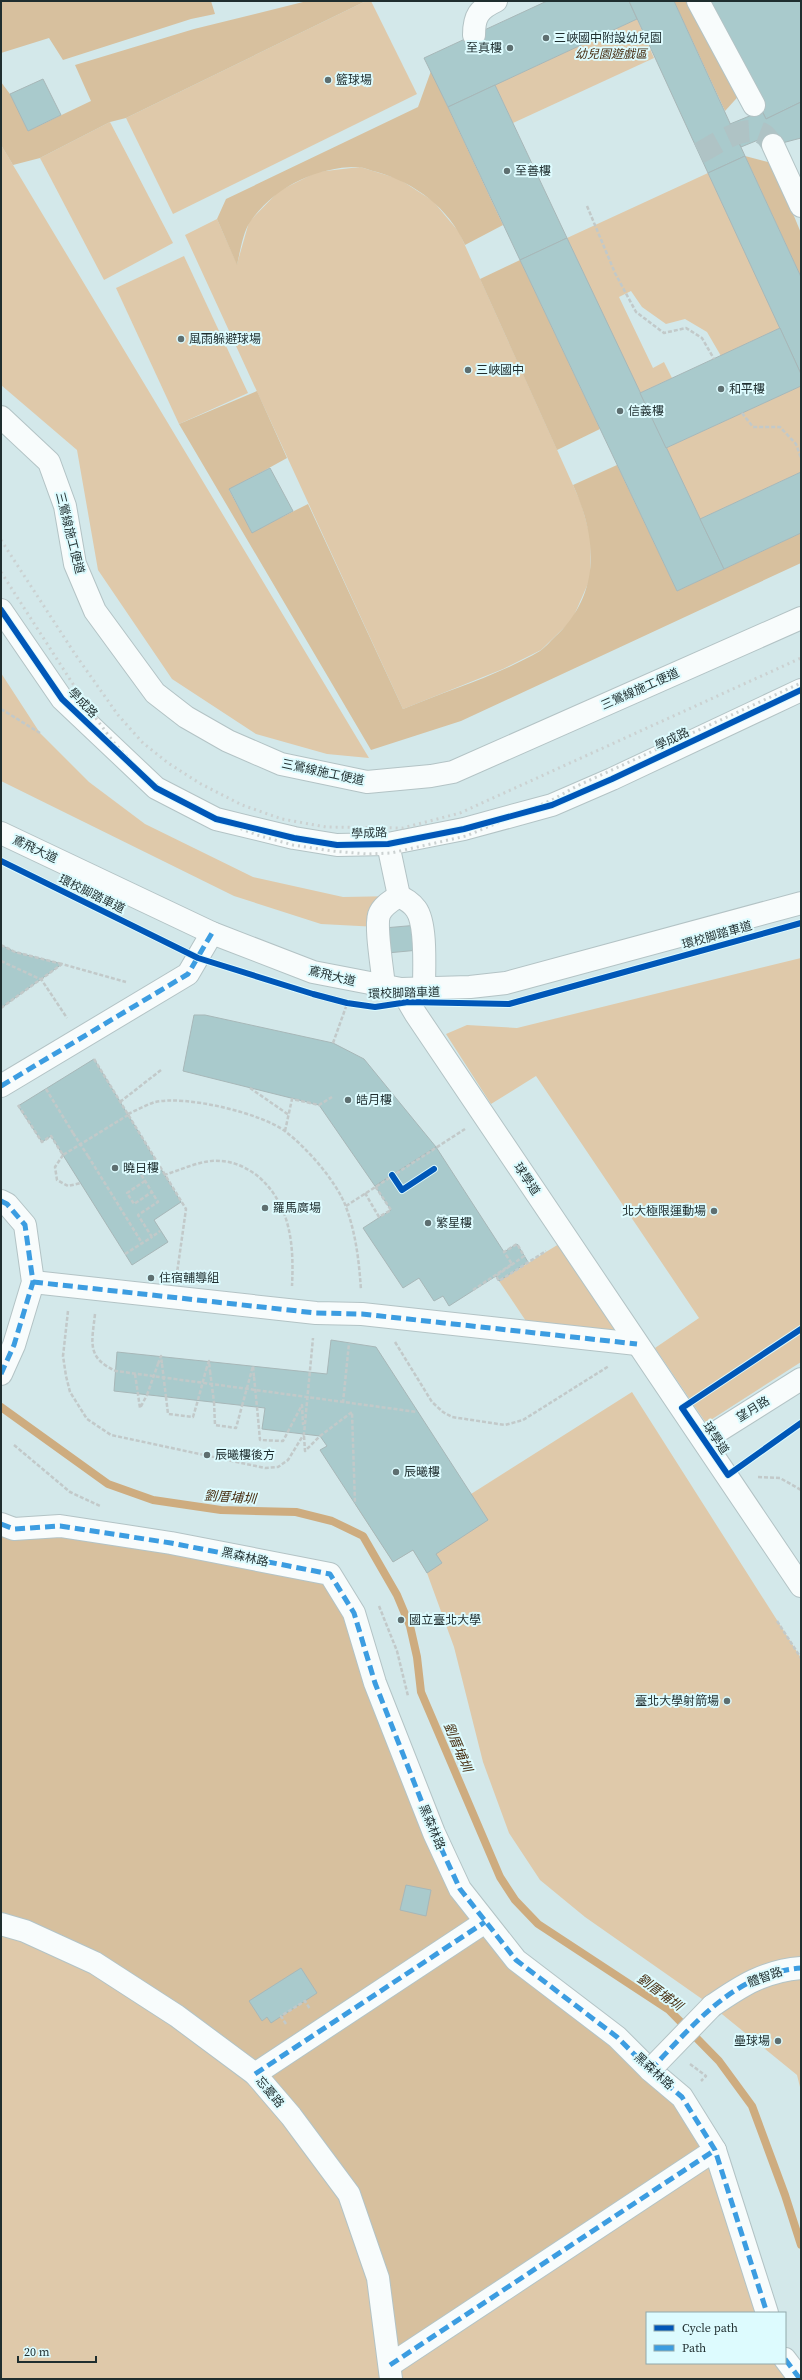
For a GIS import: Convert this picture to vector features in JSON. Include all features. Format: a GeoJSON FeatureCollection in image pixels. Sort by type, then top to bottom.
{"type":"FeatureCollection","features":[{"type":"Feature","properties":{"kind":"street"},"geometry":{"type":"LineString","coordinates":[[474,35],[474,21],[484,7],[496,1]]}},
{"type":"Feature","properties":{"kind":"street"},"geometry":{"type":"LineString","coordinates":[[698,1],[754,105]]}},
{"type":"Feature","properties":{"kind":"street"},"geometry":{"type":"LineString","coordinates":[[773,145],[801,206]]}},
{"type":"Feature","properties":{"kind":"street","name":"三鶯線施工便道"},"geometry":{"type":"LineString","coordinates":[[1,417],[49,462],[65,506],[75,564],[95,611],[155,693],[186,717],[228,741],[281,764],[367,782],[431,776],[453,772],[801,618]]}},
{"type":"Feature","properties":{"kind":"street","name":"學成路"},"geometry":{"type":"LineString","coordinates":[[1,610],[62,699],[156,788],[216,820],[294,838],[338,845],[388,844],[464,829],[552,805],[612,779],[801,690]]}},
{"type":"Feature","properties":{"kind":"street","name":"鳶飛大道"},"geometry":{"type":"LineString","coordinates":[[1,833],[212,933],[313,972],[393,988],[470,987],[506,983],[801,903]]}},
{"type":"Feature","properties":{"kind":"street"},"geometry":{"type":"LineString","coordinates":[[388,844],[399,896],[408,901],[416,910],[422,922],[424,988]]}},
{"type":"Feature","properties":{"kind":"street"},"geometry":{"type":"LineString","coordinates":[[393,988],[378,927],[379,916],[387,903],[399,896]]}},
{"type":"Feature","properties":{"kind":"street"},"geometry":{"type":"LineString","coordinates":[[1,1086],[188,974],[212,933]]}},
{"type":"Feature","properties":{"kind":"street","name":"球學道"},"geometry":{"type":"LineString","coordinates":[[393,988],[484,1116],[728,1475],[801,1586]]}},
{"type":"Feature","properties":{"kind":"street"},"geometry":{"type":"LineString","coordinates":[[1,1201],[7,1204],[25,1225],[33,1282],[14,1345],[1,1374]]}},
{"type":"Feature","properties":{"kind":"street"},"geometry":{"type":"LineString","coordinates":[[33,1282],[316,1313],[371,1316],[638,1344]]}},
{"type":"Feature","properties":{"kind":"street","name":"望月路"},"geometry":{"type":"LineString","coordinates":[[704,1440],[801,1379]]}},
{"type":"Feature","properties":{"kind":"street","name":"黑森林路"},"geometry":{"type":"LineString","coordinates":[[1,1524],[14,1529],[60,1526],[171,1543],[330,1574],[354,1613],[375,1683],[434,1834],[460,1888],[516,1960],[617,2037],[650,2070],[682,2097],[716,2150],[767,2312]]}},
{"type":"Feature","properties":{"kind":"street"},"geometry":{"type":"LineString","coordinates":[[255,2074],[485,1922]]}},
{"type":"Feature","properties":{"kind":"street","name":"忘憂路"},"geometry":{"type":"LineString","coordinates":[[1,1924],[25,1931],[95,1964],[177,2016],[255,2074],[290,2116],[349,2194],[378,2278],[390,2372]]}},
{"type":"Feature","properties":{"kind":"street","name":"體智路"},"geometry":{"type":"LineString","coordinates":[[650,2070],[712,2006],[745,1983],[786,1969],[801,1968]]}},
{"type":"Feature","properties":{"kind":"street"},"geometry":{"type":"LineString","coordinates":[[390,2372],[716,2150]]}},
{"type":"Feature","properties":{"kind":"street"},"geometry":{"type":"LineString","coordinates":[[786,2360],[800,2379]]}},
{"type":"Feature","properties":{"kind":"path"},"geometry":{"type":"LineString","coordinates":[[587,206],[615,273],[636,312],[664,333],[686,328],[702,338],[714,359]]}},
{"type":"Feature","properties":{"kind":"path"},"geometry":{"type":"LineString","coordinates":[[742,413],[753,428],[780,428],[796,444],[801,458]]}},
{"type":"Feature","properties":{"kind":"path"},"geometry":{"type":"LineString","coordinates":[[1,709],[40,733]]}},
{"type":"Feature","properties":{"kind":"path"},"geometry":{"type":"LineString","coordinates":[[1,945],[15,952],[62,964]]}},
{"type":"Feature","properties":{"kind":"path"},"geometry":{"type":"LineString","coordinates":[[1,962],[41,979]]}},
{"type":"Feature","properties":{"kind":"path"},"geometry":{"type":"LineString","coordinates":[[333,1043],[351,1003],[341,1001]]}},
{"type":"Feature","properties":{"kind":"path"},"geometry":{"type":"LineString","coordinates":[[120,1102],[161,1070]]}},
{"type":"Feature","properties":{"kind":"path"},"geometry":{"type":"LineString","coordinates":[[110,1086],[186,1210],[174,1298]]}},
{"type":"Feature","properties":{"kind":"path"},"geometry":{"type":"LineString","coordinates":[[250,1088],[289,1115]]}},
{"type":"Feature","properties":{"kind":"path"},"geometry":{"type":"LineString","coordinates":[[46,1089],[142,1243]]}},
{"type":"Feature","properties":{"kind":"path"},"geometry":{"type":"LineString","coordinates":[[285,1131],[292,1099],[319,1105],[332,1097]]}},
{"type":"Feature","properties":{"kind":"path"},"geometry":{"type":"LineString","coordinates":[[81,1183],[68,1186],[57,1180],[55,1166],[63,1156],[128,1114],[156,1102],[184,1101],[212,1105],[249,1114],[285,1131],[316,1158],[346,1206],[358,1247],[371,1316],[432,1402],[443,1412],[452,1417],[505,1425],[524,1420],[616,1362],[638,1344]]}},
{"type":"Feature","properties":{"kind":"path"},"geometry":{"type":"LineString","coordinates":[[18,1106],[42,1142],[51,1136],[63,1156]]}},
{"type":"Feature","properties":{"kind":"path"},"geometry":{"type":"LineString","coordinates":[[346,1206],[375,1186],[394,1178],[484,1116]]}},
{"type":"Feature","properties":{"kind":"path"},"geometry":{"type":"LineString","coordinates":[[152,1237],[138,1215],[158,1202],[139,1171],[155,1160]]}},
{"type":"Feature","properties":{"kind":"path"},"geometry":{"type":"LineString","coordinates":[[164,1175],[220,1160],[237,1164],[254,1173],[270,1188],[281,1203],[288,1222],[292,1242],[291,1310]]}},
{"type":"Feature","properties":{"kind":"path"},"geometry":{"type":"LineString","coordinates":[[145,1181],[128,1193],[134,1204],[152,1192]]}},
{"type":"Feature","properties":{"kind":"path"},"geometry":{"type":"LineString","coordinates":[[365,1193],[379,1217],[391,1210],[375,1186]]}},
{"type":"Feature","properties":{"kind":"path"},"geometry":{"type":"LineString","coordinates":[[125,1254],[160,1231]]}},
{"type":"Feature","properties":{"kind":"path"},"geometry":{"type":"LineString","coordinates":[[473,1290],[512,1264],[504,1252],[517,1244],[524,1256],[496,1276],[499,1281],[567,1239]]}},
{"type":"Feature","properties":{"kind":"path"},"geometry":{"type":"LineString","coordinates":[[70,1286],[63,1356],[66,1376],[77,1405],[87,1419],[111,1435],[265,1468],[278,1467],[288,1460],[304,1434],[316,1313]]}},
{"type":"Feature","properties":{"kind":"path"},"geometry":{"type":"LineString","coordinates":[[98,1289],[92,1343],[95,1355],[105,1366],[116,1371],[418,1412]]}},
{"type":"Feature","properties":{"kind":"path"},"geometry":{"type":"LineString","coordinates":[[343,1403],[349,1343]]}},
{"type":"Feature","properties":{"kind":"path"},"geometry":{"type":"LineString","coordinates":[[135,1374],[140,1408],[147,1395],[161,1356],[168,1414],[193,1417],[209,1361],[215,1425],[236,1428],[253,1366],[260,1440],[283,1441],[302,1405],[305,1451],[320,1436],[352,1412],[355,1504]]}},
{"type":"Feature","properties":{"kind":"path"},"geometry":{"type":"LineString","coordinates":[[728,1475],[780,1478],[801,1490]]}},
{"type":"Feature","properties":{"kind":"path"},"geometry":{"type":"LineString","coordinates":[[777,1621],[801,1658]]}},
{"type":"Feature","properties":{"kind":"green space"},"geometry":{"type":"Polygon","coordinates":[[[366,1],[371,1],[417,94],[173,214],[126,118],[366,1]]]}},
{"type":"Feature","properties":{"kind":"green space","name":"幼兒園遊戲區"},"geometry":{"type":"Polygon","coordinates":[[[637,19],[654,58],[513,123],[495,85],[637,19]]]}},
{"type":"Feature","properties":{"kind":"green space"},"geometry":{"type":"Polygon","coordinates":[[[110,122],[173,243],[104,280],[40,158],[110,122]]]}},
{"type":"Feature","properties":{"kind":"green space"},"geometry":{"type":"Polygon","coordinates":[[[1,145],[369,758],[327,754],[256,734],[172,679],[98,570],[77,450],[1,385],[1,145]]]}},
{"type":"Feature","properties":{"kind":"green space"},"geometry":{"type":"Polygon","coordinates":[[[360,167],[399,179],[433,201],[459,232],[581,503],[591,539],[590,579],[572,620],[541,650],[503,669],[403,709],[185,235],[217,219],[237,264],[249,222],[279,191],[317,172],[360,167]]]}},
{"type":"Feature","properties":{"kind":"green space"},"geometry":{"type":"Polygon","coordinates":[[[708,173],[780,328],[721,356],[707,332],[685,319],[666,324],[642,307],[631,291],[619,297],[653,368],[664,362],[672,378],[640,393],[567,238],[708,173]]]}},
{"type":"Feature","properties":{"kind":"green space","name":"風雨躲避球場"},"geometry":{"type":"Polygon","coordinates":[[[184,256],[248,393],[179,424],[116,288],[184,256]]]}},
{"type":"Feature","properties":{"kind":"green space"},"geometry":{"type":"Polygon","coordinates":[[[801,386],[801,472],[700,519],[666,448],[801,386]]]}},
{"type":"Feature","properties":{"kind":"green space"},"geometry":{"type":"Polygon","coordinates":[[[1,673],[40,733],[89,782],[145,824],[253,877],[343,897],[399,896],[378,927],[321,924],[234,896],[1,781],[1,673]]]}},
{"type":"Feature","properties":{"kind":"green space","name":"北大極限運動場"},"geometry":{"type":"Polygon","coordinates":[[[801,958],[801,1362],[706,1423],[655,1348],[699,1318],[536,1076],[491,1104],[446,1034],[467,1025],[517,1028],[801,958]]]}},
{"type":"Feature","properties":{"kind":"green space"},"geometry":{"type":"Polygon","coordinates":[[[567,1239],[637,1344],[534,1333],[499,1281],[567,1239]]]}},
{"type":"Feature","properties":{"kind":"green space"},"geometry":{"type":"Polygon","coordinates":[[[632,1392],[801,1658],[801,2091],[797,2075],[712,2006],[585,1917],[540,1880],[509,1833],[483,1762],[454,1647],[427,1573],[413,1550],[393,1562],[355,1504],[471,1494],[632,1392]]]}},
{"type":"Feature","properties":{"kind":"green space"},"geometry":{"type":"Polygon","coordinates":[[[1,1924],[715,2150],[767,2312],[646,2312],[646,2364],[786,2364],[800,2379],[1,2379],[1,1924]]]}},
{"type":"Feature","properties":{"kind":"shaded area"},"geometry":{"type":"Polygon","coordinates":[[[1,1],[211,1],[215,14],[191,19],[63,60],[49,38],[1,53],[1,1]]]}},
{"type":"Feature","properties":{"kind":"shaded area"},"geometry":{"type":"Polygon","coordinates":[[[307,1],[366,1],[126,118],[110,122],[40,158],[13,165],[1,145],[1,82],[10,94],[28,131],[91,101],[75,65],[194,29],[307,1]]]}},
{"type":"Feature","properties":{"kind":"shaded area"},"geometry":{"type":"Polygon","coordinates":[[[674,1],[699,1],[744,90],[725,111],[674,1]]]}},
{"type":"Feature","properties":{"kind":"shaded area"},"geometry":{"type":"Polygon","coordinates":[[[431,71],[503,225],[465,245],[450,220],[440,209],[417,190],[405,183],[359,167],[328,170],[298,181],[271,198],[250,222],[245,231],[237,265],[217,219],[226,199],[418,107],[431,71]]]}},
{"type":"Feature","properties":{"kind":"shaded area"},"geometry":{"type":"Polygon","coordinates":[[[745,156],[772,163],[801,233],[801,277],[745,156]]]}},
{"type":"Feature","properties":{"kind":"shaded area"},"geometry":{"type":"Polygon","coordinates":[[[520,260],[600,429],[557,450],[480,279],[520,260]]]}},
{"type":"Feature","properties":{"kind":"shaded area"},"geometry":{"type":"Polygon","coordinates":[[[257,391],[287,458],[229,490],[252,532],[308,504],[403,709],[524,660],[540,651],[558,634],[572,617],[582,600],[588,582],[591,563],[587,525],[573,485],[617,465],[677,591],[801,533],[801,563],[461,721],[371,750],[179,424],[257,391]]]}},
{"type":"Feature","properties":{"kind":"shaded area"},"geometry":{"type":"Polygon","coordinates":[[[1,1524],[330,1574],[375,1683],[485,1922],[617,2037],[715,2150],[390,2365],[349,2194],[291,2116],[177,2016],[1,1924],[1,1524]]]}},
{"type":"Feature","properties":{"kind":"building","name":"至真樓"},"geometry":{"type":"Polygon","coordinates":[[[547,1],[629,1],[637,19],[448,107],[424,58],[547,1]]]}},
{"type":"Feature","properties":{"kind":"building"},"geometry":{"type":"Polygon","coordinates":[[[629,1],[674,1],[745,156],[708,173],[629,1]]]}},
{"type":"Feature","properties":{"kind":"building"},"geometry":{"type":"Polygon","coordinates":[[[709,1],[801,1],[801,102],[766,119],[709,1]]]}},
{"type":"Feature","properties":{"kind":"building"},"geometry":{"type":"Polygon","coordinates":[[[43,79],[61,115],[28,131],[10,94],[43,79]]]}},
{"type":"Feature","properties":{"kind":"building","name":"至善樓"},"geometry":{"type":"Polygon","coordinates":[[[495,85],[567,238],[520,260],[448,107],[495,85]]]}},
{"type":"Feature","properties":{"kind":"building"},"geometry":{"type":"Polygon","coordinates":[[[801,102],[801,138],[767,147],[763,138],[741,147],[730,124],[752,115],[758,103],[766,119],[801,102]]]}},
{"type":"Feature","properties":{"kind":"building"},"geometry":{"type":"Polygon","coordinates":[[[745,156],[801,277],[801,374],[708,173],[745,156]]]}},
{"type":"Feature","properties":{"kind":"building","name":"信義樓"},"geometry":{"type":"Polygon","coordinates":[[[567,238],[724,569],[677,591],[520,260],[567,238]]]}},
{"type":"Feature","properties":{"kind":"building","name":"和平樓"},"geometry":{"type":"Polygon","coordinates":[[[780,328],[801,374],[801,386],[666,448],[640,393],[780,328]]]}},
{"type":"Feature","properties":{"kind":"building"},"geometry":{"type":"Polygon","coordinates":[[[270,468],[293,511],[252,533],[229,489],[270,468]]]}},
{"type":"Feature","properties":{"kind":"building"},"geometry":{"type":"Polygon","coordinates":[[[801,472],[801,533],[724,569],[700,519],[801,472]]]}},
{"type":"Feature","properties":{"kind":"building"},"geometry":{"type":"Polygon","coordinates":[[[418,925],[419,950],[387,953],[384,928],[418,925]]]}},
{"type":"Feature","properties":{"kind":"building"},"geometry":{"type":"Polygon","coordinates":[[[1,945],[15,952],[62,964],[1,1008],[1,945]]]}},
{"type":"Feature","properties":{"kind":"building","name":"皓月樓"},"geometry":{"type":"Polygon","coordinates":[[[194,1015],[205,1015],[333,1043],[364,1059],[436,1147],[375,1186],[319,1105],[183,1071],[194,1015]]]}},
{"type":"Feature","properties":{"kind":"building","name":"曉日樓"},"geometry":{"type":"Polygon","coordinates":[[[94,1059],[181,1202],[154,1220],[168,1242],[132,1265],[51,1136],[42,1142],[18,1106],[94,1059]]]}},
{"type":"Feature","properties":{"kind":"building","name":"繁星樓"},"geometry":{"type":"Polygon","coordinates":[[[436,1147],[504,1252],[517,1244],[528,1262],[499,1281],[496,1276],[449,1306],[443,1296],[434,1301],[419,1278],[403,1288],[363,1228],[391,1210],[375,1186],[436,1147]]]}},
{"type":"Feature","properties":{"kind":"building","name":"辰曦樓"},"geometry":{"type":"Polygon","coordinates":[[[331,1340],[376,1347],[488,1520],[436,1554],[442,1563],[427,1573],[413,1550],[393,1562],[320,1450],[327,1446],[320,1436],[262,1429],[265,1408],[114,1391],[117,1352],[327,1374],[331,1340]]]}},
{"type":"Feature","properties":{"kind":"building"},"geometry":{"type":"Polygon","coordinates":[[[406,1885],[431,1890],[426,1916],[400,1910],[406,1885]]]}},
{"type":"Feature","properties":{"kind":"building"},"geometry":{"type":"Polygon","coordinates":[[[301,1968],[317,1993],[271,2023],[267,2017],[262,2021],[249,2001],[301,1968]]]}},
{"type":"Feature","properties":{"kind":"waterway","name":"劉厝埔圳"},"geometry":{"type":"LineString","coordinates":[[1,1407],[108,1484],[153,1500],[221,1510],[296,1512],[332,1521],[363,1536],[397,1595],[410,1626],[417,1657],[421,1692],[500,1877],[515,1900],[538,1924],[669,2010],[719,2061],[752,2106],[785,2195],[801,2245]]}},
{"type":"Feature","properties":{"kind":"tunnel"},"geometry":{"type":"LineString","coordinates":[[699,153],[730,136],[747,131],[755,131],[763,134],[773,145]]}},
{"type":"Feature","properties":{"kind":"railway"},"geometry":{"type":"LineString","coordinates":[[1,540],[75,654],[118,715],[143,743],[168,763],[201,784],[242,805],[282,819],[326,827],[403,828],[460,813],[801,658]]}},
{"type":"Feature","properties":{"kind":"railway"},"geometry":{"type":"LineString","coordinates":[[1,572],[89,709],[115,744],[146,777],[175,798],[211,817],[257,835],[293,845],[332,851],[367,854],[391,853],[466,836],[552,800],[577,786],[801,683]]}},
{"type":"Feature","properties":{"kind":"marked path"},"geometry":{"type":"LineString","coordinates":[[1,1086],[188,974],[212,933]]}},
{"type":"Feature","properties":{"kind":"marked path"},"geometry":{"type":"LineString","coordinates":[[1,1201],[7,1204],[25,1225],[33,1282],[14,1345],[1,1374]]}},
{"type":"Feature","properties":{"kind":"marked path"},"geometry":{"type":"LineString","coordinates":[[33,1282],[316,1313],[362,1314],[637,1344]]}},
{"type":"Feature","properties":{"kind":"marked path"},"geometry":{"type":"LineString","coordinates":[[1,1524],[14,1529],[60,1526],[171,1543],[330,1574],[354,1613],[375,1683],[434,1833],[460,1889],[516,1960],[617,2037],[650,2070],[682,2097],[715,2150],[767,2312]]}},
{"type":"Feature","properties":{"kind":"marked path"},"geometry":{"type":"LineString","coordinates":[[255,2074],[485,1922]]}},
{"type":"Feature","properties":{"kind":"marked path"},"geometry":{"type":"LineString","coordinates":[[650,2070],[699,2019],[716,2004],[735,1991],[755,1980],[777,1972],[801,1968]]}},
{"type":"Feature","properties":{"kind":"marked path"},"geometry":{"type":"LineString","coordinates":[[390,2365],[715,2150]]}},
{"type":"Feature","properties":{"kind":"marked path"},"geometry":{"type":"LineString","coordinates":[[786,2360],[800,2379]]}},
{"type":"Feature","properties":{"kind":"cycle path"},"geometry":{"type":"LineString","coordinates":[[1,610],[62,699],[156,788],[216,819],[294,838],[337,845],[388,844],[464,829],[552,805],[612,779],[801,690]]}},
{"type":"Feature","properties":{"kind":"cycle path","name":"環校脚踏車道"},"geometry":{"type":"LineString","coordinates":[[1,861],[198,958],[313,994],[347,1003],[375,1007],[408,1002],[509,1004],[801,923]]}},
{"type":"Feature","properties":{"kind":"cycle path"},"geometry":{"type":"LineString","coordinates":[[392,1175],[402,1190],[434,1169]]}},
{"type":"Feature","properties":{"kind":"cycle path"},"geometry":{"type":"LineString","coordinates":[[801,1329],[682,1408],[728,1475],[801,1423]]}},
{"type":"Feature","properties":{"kind":"place","name":"三峽國中附設幼兒園"},"geometry":{"type":"Point","coordinates":[546,38]}},
{"type":"Feature","properties":{"kind":"place","name":"至真樓"},"geometry":{"type":"Point","coordinates":[510,48]}},
{"type":"Feature","properties":{"kind":"place","name":"籃球場"},"geometry":{"type":"Point","coordinates":[328,80]}},
{"type":"Feature","properties":{"kind":"place","name":"至善樓"},"geometry":{"type":"Point","coordinates":[507,171]}},
{"type":"Feature","properties":{"kind":"place","name":"風雨躲避球場"},"geometry":{"type":"Point","coordinates":[181,339]}},
{"type":"Feature","properties":{"kind":"place","name":"三峽國中"},"geometry":{"type":"Point","coordinates":[468,370]}},
{"type":"Feature","properties":{"kind":"place","name":"和平樓"},"geometry":{"type":"Point","coordinates":[721,389]}},
{"type":"Feature","properties":{"kind":"place","name":"信義樓"},"geometry":{"type":"Point","coordinates":[620,411]}},
{"type":"Feature","properties":{"kind":"place","name":"皓月樓"},"geometry":{"type":"Point","coordinates":[348,1100]}},
{"type":"Feature","properties":{"kind":"place","name":"曉日樓"},"geometry":{"type":"Point","coordinates":[115,1168]}},
{"type":"Feature","properties":{"kind":"place","name":"羅馬廣場"},"geometry":{"type":"Point","coordinates":[265,1208]}},
{"type":"Feature","properties":{"kind":"place","name":"北大極限運動場"},"geometry":{"type":"Point","coordinates":[714,1211]}},
{"type":"Feature","properties":{"kind":"place","name":"繁星樓"},"geometry":{"type":"Point","coordinates":[428,1223]}},
{"type":"Feature","properties":{"kind":"place","name":"住宿輔導組"},"geometry":{"type":"Point","coordinates":[151,1278]}},
{"type":"Feature","properties":{"kind":"place","name":"辰曦樓後方"},"geometry":{"type":"Point","coordinates":[207,1455]}},
{"type":"Feature","properties":{"kind":"place","name":"辰曦樓"},"geometry":{"type":"Point","coordinates":[396,1472]}},
{"type":"Feature","properties":{"kind":"place","name":"國立臺北大學"},"geometry":{"type":"Point","coordinates":[401,1620]}},
{"type":"Feature","properties":{"kind":"place","name":"臺北大學射箭場"},"geometry":{"type":"Point","coordinates":[727,1701]}},
{"type":"Feature","properties":{"kind":"place","name":"壘球場"},"geometry":{"type":"Point","coordinates":[778,2041]}}]}
